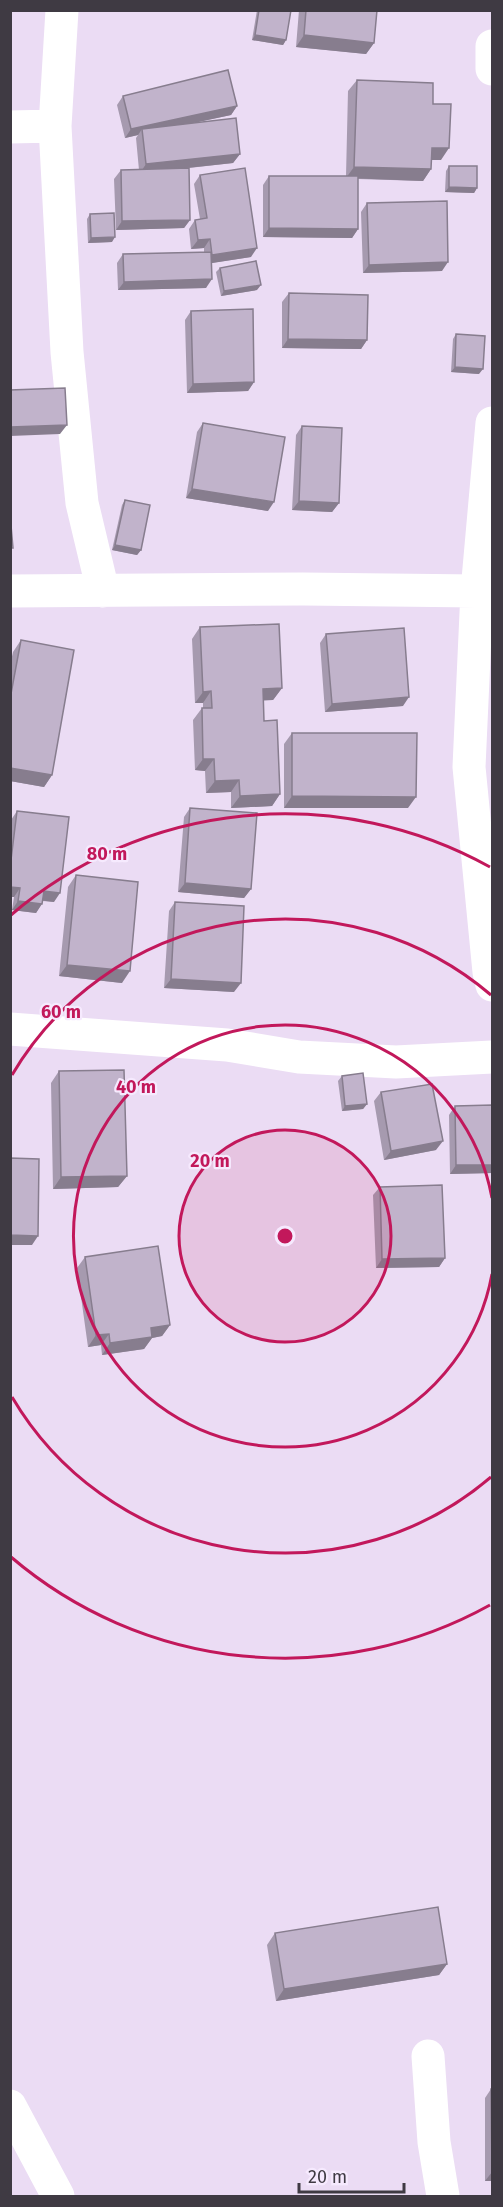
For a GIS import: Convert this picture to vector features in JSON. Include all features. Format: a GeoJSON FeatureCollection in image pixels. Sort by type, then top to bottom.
{"type":"FeatureCollection","features":[{"type":"Feature","properties":{"kind":"street"},"geometry":{"type":"LineString","coordinates":[[62,10],[55,126],[67,352],[82,503],[103,591]]}},
{"type":"Feature","properties":{"kind":"street"},"geometry":{"type":"LineString","coordinates":[[492,46],[492,69]]}},
{"type":"Feature","properties":{"kind":"street"},"geometry":{"type":"LineString","coordinates":[[10,127],[55,126]]}},
{"type":"Feature","properties":{"kind":"street"},"geometry":{"type":"LineString","coordinates":[[492,423],[477,591],[483,651],[469,767],[492,985]]}},
{"type":"Feature","properties":{"kind":"street"},"geometry":{"type":"LineString","coordinates":[[10,591],[303,589],[477,591]]}},
{"type":"Feature","properties":{"kind":"street"},"geometry":{"type":"LineString","coordinates":[[10,1029],[227,1045],[299,1057],[396,1062],[492,1057]]}},
{"type":"Feature","properties":{"kind":"street"},"geometry":{"type":"LineString","coordinates":[[428,2056],[434,2142],[443,2196]]}},
{"type":"Feature","properties":{"kind":"street"},"geometry":{"type":"LineString","coordinates":[[10,2106],[58,2196]]}},
{"type":"Feature","properties":{"kind":"building"},"geometry":{"type":"Polygon","coordinates":[[[259,10],[291,10],[286,40],[255,35],[259,10]]]}},
{"type":"Feature","properties":{"kind":"building"},"geometry":{"type":"Polygon","coordinates":[[[306,10],[377,10],[374,43],[304,35],[306,10]]]}},
{"type":"Feature","properties":{"kind":"building"},"geometry":{"type":"Polygon","coordinates":[[[228,70],[237,106],[131,129],[123,96],[228,70]]]}},
{"type":"Feature","properties":{"kind":"building"},"geometry":{"type":"Polygon","coordinates":[[[357,80],[433,83],[433,104],[451,104],[449,148],[432,148],[431,169],[354,167],[357,80]]]}},
{"type":"Feature","properties":{"kind":"building"},"geometry":{"type":"Polygon","coordinates":[[[236,118],[240,154],[146,164],[142,129],[236,118]]]}},
{"type":"Feature","properties":{"kind":"building"},"geometry":{"type":"Polygon","coordinates":[[[449,166],[477,166],[477,188],[449,187],[449,166]]]}},
{"type":"Feature","properties":{"kind":"building"},"geometry":{"type":"Polygon","coordinates":[[[189,168],[190,220],[122,221],[121,170],[189,168]]]}},
{"type":"Feature","properties":{"kind":"building"},"geometry":{"type":"Polygon","coordinates":[[[245,168],[257,248],[212,255],[210,239],[198,240],[195,220],[207,218],[200,175],[245,168]]]}},
{"type":"Feature","properties":{"kind":"building"},"geometry":{"type":"Polygon","coordinates":[[[269,176],[358,176],[358,229],[269,228],[269,176]]]}},
{"type":"Feature","properties":{"kind":"building"},"geometry":{"type":"Polygon","coordinates":[[[447,201],[448,262],[369,265],[367,203],[447,201]]]}},
{"type":"Feature","properties":{"kind":"building"},"geometry":{"type":"Polygon","coordinates":[[[114,213],[115,237],[91,238],[90,214],[114,213]]]}},
{"type":"Feature","properties":{"kind":"building"},"geometry":{"type":"Polygon","coordinates":[[[211,252],[212,279],[124,282],[123,254],[211,252]]]}},
{"type":"Feature","properties":{"kind":"building"},"geometry":{"type":"Polygon","coordinates":[[[256,261],[261,285],[224,291],[220,268],[256,261]]]}},
{"type":"Feature","properties":{"kind":"building"},"geometry":{"type":"Polygon","coordinates":[[[289,293],[368,295],[367,340],[288,339],[289,293]]]}},
{"type":"Feature","properties":{"kind":"building"},"geometry":{"type":"Polygon","coordinates":[[[253,309],[254,382],[193,384],[191,311],[253,309]]]}},
{"type":"Feature","properties":{"kind":"building"},"geometry":{"type":"Polygon","coordinates":[[[456,334],[485,336],[483,369],[455,367],[456,334]]]}},
{"type":"Feature","properties":{"kind":"building"},"geometry":{"type":"Polygon","coordinates":[[[65,388],[67,425],[10,427],[10,390],[65,388]]]}},
{"type":"Feature","properties":{"kind":"building"},"geometry":{"type":"Polygon","coordinates":[[[203,423],[285,437],[274,502],[192,489],[203,423]]]}},
{"type":"Feature","properties":{"kind":"building"},"geometry":{"type":"Polygon","coordinates":[[[302,426],[342,428],[339,503],[299,501],[302,426]]]}},
{"type":"Feature","properties":{"kind":"building"},"geometry":{"type":"Polygon","coordinates":[[[125,500],[150,505],[141,550],[115,545],[125,500]]]}},
{"type":"Feature","properties":{"kind":"building"},"geometry":{"type":"Polygon","coordinates":[[[10,514],[13,548],[10,548],[10,514]]]}},
{"type":"Feature","properties":{"kind":"building"},"geometry":{"type":"Polygon","coordinates":[[[279,624],[282,688],[263,689],[264,721],[277,720],[280,794],[240,796],[239,780],[215,781],[214,759],[203,759],[202,708],[212,708],[211,691],[203,692],[200,627],[279,624]]]}},
{"type":"Feature","properties":{"kind":"building"},"geometry":{"type":"Polygon","coordinates":[[[404,628],[409,697],[332,704],[326,634],[404,628]]]}},
{"type":"Feature","properties":{"kind":"building"},"geometry":{"type":"Polygon","coordinates":[[[21,640],[74,650],[52,775],[10,768],[10,699],[21,640]]]}},
{"type":"Feature","properties":{"kind":"building"},"geometry":{"type":"Polygon","coordinates":[[[292,733],[417,733],[416,797],[292,796],[292,733]]]}},
{"type":"Feature","properties":{"kind":"building"},"geometry":{"type":"Polygon","coordinates":[[[190,808],[257,813],[251,889],[185,883],[190,808]]]}},
{"type":"Feature","properties":{"kind":"building"},"geometry":{"type":"Polygon","coordinates":[[[17,811],[69,817],[60,893],[44,891],[42,904],[18,901],[20,888],[10,887],[17,811]]]}},
{"type":"Feature","properties":{"kind":"building"},"geometry":{"type":"Polygon","coordinates":[[[76,875],[138,882],[130,971],[67,965],[76,875]]]}},
{"type":"Feature","properties":{"kind":"building"},"geometry":{"type":"Polygon","coordinates":[[[175,902],[244,906],[241,983],[171,979],[175,902]]]}},
{"type":"Feature","properties":{"kind":"building"},"geometry":{"type":"Polygon","coordinates":[[[124,1070],[127,1176],[61,1177],[59,1071],[124,1070]]]}},
{"type":"Feature","properties":{"kind":"building"},"geometry":{"type":"Polygon","coordinates":[[[363,1073],[367,1104],[345,1106],[342,1076],[363,1073]]]}},
{"type":"Feature","properties":{"kind":"building"},"geometry":{"type":"Polygon","coordinates":[[[432,1084],[443,1141],[391,1151],[381,1092],[432,1084]]]}},
{"type":"Feature","properties":{"kind":"building"},"geometry":{"type":"Polygon","coordinates":[[[492,1105],[492,1165],[456,1165],[455,1106],[492,1105]]]}},
{"type":"Feature","properties":{"kind":"building"},"geometry":{"type":"Polygon","coordinates":[[[10,1158],[39,1159],[38,1236],[10,1235],[10,1158]]]}},
{"type":"Feature","properties":{"kind":"building"},"geometry":{"type":"Polygon","coordinates":[[[442,1185],[445,1258],[382,1259],[380,1187],[442,1185]]]}},
{"type":"Feature","properties":{"kind":"building"},"geometry":{"type":"Polygon","coordinates":[[[158,1246],[170,1325],[151,1328],[152,1337],[110,1343],[109,1334],[96,1335],[85,1257],[158,1246]]]}},
{"type":"Feature","properties":{"kind":"building"},"geometry":{"type":"Polygon","coordinates":[[[438,1907],[447,1964],[284,1989],[275,1933],[438,1907]]]}},
{"type":"Feature","properties":{"kind":"building"},"geometry":{"type":"Polygon","coordinates":[[[491,2089],[492,2089],[492,2172],[491,2089]]]}}]}
